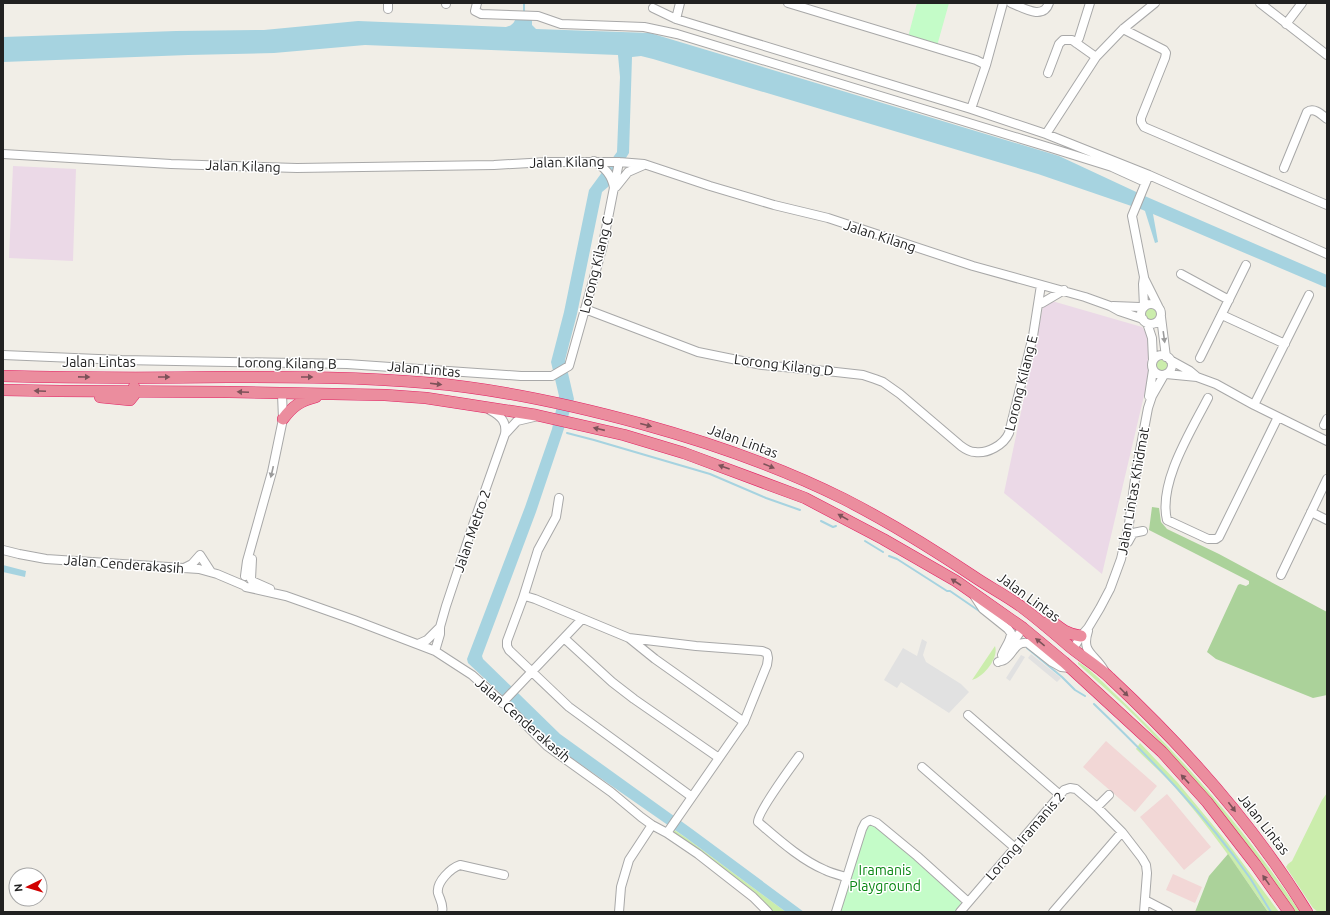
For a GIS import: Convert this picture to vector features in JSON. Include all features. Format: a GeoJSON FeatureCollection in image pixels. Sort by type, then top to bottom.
{"type":"FeatureCollection","features":[{"type":"Feature","properties":{"kind":"highway","name":"Jalan Lintas"},"geometry":{"type":"LineString","coordinates":[[3,376],[349,378],[431,383],[506,393],[601,412],[680,434],[726,449],[774,468],[829,492],[890,524],[1021,606],[1108,676],[1173,742],[1225,799],[1279,867],[1307,912]]}},
{"type":"Feature","properties":{"kind":"highway"},"geometry":{"type":"LineString","coordinates":[[3,390],[60,391],[68,395],[130,400],[133,398],[135,392],[134,385],[131,381],[124,377]]}},
{"type":"Feature","properties":{"kind":"highway"},"geometry":{"type":"LineString","coordinates":[[268,377],[278,385],[282,394]]}},
{"type":"Feature","properties":{"kind":"highway"},"geometry":{"type":"LineString","coordinates":[[349,378],[351,384],[355,387],[385,395]]}},
{"type":"Feature","properties":{"kind":"highway","name":"Jalan Lintas"},"geometry":{"type":"LineString","coordinates":[[135,392],[385,395],[426,398],[484,406],[553,418],[618,433],[684,453],[805,498],[883,539],[956,581],[1023,628],[1070,668],[1162,752],[1206,802],[1255,864],[1289,912]]}},
{"type":"Feature","properties":{"kind":"highway"},"geometry":{"type":"LineString","coordinates":[[284,419],[299,403],[326,395]]}},
{"type":"Feature","properties":{"kind":"highway"},"geometry":{"type":"LineString","coordinates":[[914,539],[935,557],[1018,613],[1022,617],[1023,628]]}},
{"type":"Feature","properties":{"kind":"highway"},"geometry":{"type":"LineString","coordinates":[[1021,606],[1049,619],[1066,632],[1071,634],[1085,632]]}},
{"type":"Feature","properties":{"kind":"highway"},"geometry":{"type":"LineString","coordinates":[[1073,649],[1069,656],[1070,660],[1138,721],[1158,743],[1162,752]]}},
{"type":"Feature","properties":{"kind":"street"},"geometry":{"type":"LineString","coordinates":[[477,3],[475,8],[477,13],[538,16],[561,24],[644,27],[677,34],[1048,147],[1147,179]]}},
{"type":"Feature","properties":{"kind":"street"},"geometry":{"type":"LineString","coordinates":[[676,19],[680,3]]}},
{"type":"Feature","properties":{"kind":"street"},"geometry":{"type":"LineString","coordinates":[[788,3],[976,60],[986,65]]}},
{"type":"Feature","properties":{"kind":"street"},"geometry":{"type":"LineString","coordinates":[[971,109],[986,65],[1003,3]]}},
{"type":"Feature","properties":{"kind":"street"},"geometry":{"type":"LineString","coordinates":[[1011,3],[1040,13],[1044,11],[1049,3]]}},
{"type":"Feature","properties":{"kind":"street"},"geometry":{"type":"LineString","coordinates":[[1076,43],[1090,3]]}},
{"type":"Feature","properties":{"kind":"street"},"geometry":{"type":"LineString","coordinates":[[1046,134],[1096,57],[1123,29],[1155,3]]}},
{"type":"Feature","properties":{"kind":"street"},"geometry":{"type":"LineString","coordinates":[[1260,3],[1327,55]]}},
{"type":"Feature","properties":{"kind":"street"},"geometry":{"type":"LineString","coordinates":[[1286,24],[1302,3]]}},
{"type":"Feature","properties":{"kind":"street"},"geometry":{"type":"LineString","coordinates":[[653,8],[676,19],[971,109],[1046,134],[1147,179],[1327,254]]}},
{"type":"Feature","properties":{"kind":"street"},"geometry":{"type":"LineString","coordinates":[[1123,29],[1164,50],[1166,53],[1141,118],[1141,122],[1144,127],[1327,205]]}},
{"type":"Feature","properties":{"kind":"street"},"geometry":{"type":"LineString","coordinates":[[1048,73],[1059,44],[1063,40],[1072,40],[1096,57]]}},
{"type":"Feature","properties":{"kind":"street"},"geometry":{"type":"LineString","coordinates":[[1284,168],[1306,112],[1315,110],[1327,119]]}},
{"type":"Feature","properties":{"kind":"street","name":"Jalan Kilang"},"geometry":{"type":"LineString","coordinates":[[3,154],[171,164],[297,168],[464,166],[594,161],[644,164],[774,205],[828,218],[926,251],[1044,286],[1064,290],[1110,306],[1145,321]]}},
{"type":"Feature","properties":{"kind":"street"},"geometry":{"type":"LineString","coordinates":[[594,161],[608,172],[614,188]]}},
{"type":"Feature","properties":{"kind":"street","name":"Lorong Kilang C"},"geometry":{"type":"LineString","coordinates":[[569,366],[602,248],[620,162]]}},
{"type":"Feature","properties":{"kind":"street"},"geometry":{"type":"LineString","coordinates":[[614,188],[628,172],[644,164]]}},
{"type":"Feature","properties":{"kind":"street"},"geometry":{"type":"LineString","coordinates":[[1147,179],[1133,210],[1132,221],[1144,277],[1162,313],[1161,317],[1171,368],[1165,374]]}},
{"type":"Feature","properties":{"kind":"street"},"geometry":{"type":"LineString","coordinates":[[1200,358],[1246,265]]}},
{"type":"Feature","properties":{"kind":"street"},"geometry":{"type":"LineString","coordinates":[[1181,274],[1229,300]]}},
{"type":"Feature","properties":{"kind":"street"},"geometry":{"type":"LineString","coordinates":[[1144,277],[1143,308],[1141,315],[1152,338],[1153,360],[1152,384],[1148,408]]}},
{"type":"Feature","properties":{"kind":"street"},"geometry":{"type":"LineString","coordinates":[[1028,281],[1040,305],[1064,290]]}},
{"type":"Feature","properties":{"kind":"street","name":"Lorong Kilang E"},"geometry":{"type":"LineString","coordinates":[[965,449],[976,453],[986,451],[1000,445],[1007,438],[1025,373],[1044,286]]}},
{"type":"Feature","properties":{"kind":"street"},"geometry":{"type":"LineString","coordinates":[[1254,405],[1309,295]]}},
{"type":"Feature","properties":{"kind":"street"},"geometry":{"type":"LineString","coordinates":[[1143,308],[1151,304],[1158,306]]}},
{"type":"Feature","properties":{"kind":"street","name":"Jalan Kilang"},"geometry":{"type":"LineString","coordinates":[[1110,306],[1143,308]]}},
{"type":"Feature","properties":{"kind":"street","name":"Lorong Kilang D"},"geometry":{"type":"LineString","coordinates":[[585,309],[698,352],[762,365],[863,375],[875,378],[900,394],[965,449]]}},
{"type":"Feature","properties":{"kind":"street"},"geometry":{"type":"LineString","coordinates":[[1222,316],[1285,344]]}},
{"type":"Feature","properties":{"kind":"street"},"geometry":{"type":"LineString","coordinates":[[1145,321],[1155,323],[1161,317]]}},
{"type":"Feature","properties":{"kind":"street","name":"Lorong Kilang B"},"geometry":{"type":"LineString","coordinates":[[3,355],[122,360],[347,364],[521,376],[552,376],[569,366]]}},
{"type":"Feature","properties":{"kind":"street"},"geometry":{"type":"LineString","coordinates":[[1153,360],[1159,356],[1168,358],[1197,377]]}},
{"type":"Feature","properties":{"kind":"street"},"geometry":{"type":"LineString","coordinates":[[1153,370],[1158,374],[1197,377],[1216,384],[1254,405],[1327,441]]}},
{"type":"Feature","properties":{"kind":"street","name":"Jalan Lintas Khidmat"},"geometry":{"type":"LineString","coordinates":[[1073,649],[1085,632],[1110,589],[1121,559],[1129,524],[1136,472],[1148,408],[1152,396],[1165,374]]}},
{"type":"Feature","properties":{"kind":"street"},"geometry":{"type":"LineString","coordinates":[[247,581],[252,544],[268,489],[284,419],[282,394]]}},
{"type":"Feature","properties":{"kind":"street"},"geometry":{"type":"LineString","coordinates":[[1208,398],[1178,456],[1171,476],[1165,505],[1167,520],[1208,539],[1216,539],[1219,537],[1278,417]]}},
{"type":"Feature","properties":{"kind":"street"},"geometry":{"type":"LineString","coordinates":[[484,406],[503,419],[506,429],[505,434]]}},
{"type":"Feature","properties":{"kind":"street","name":"Jalan Metro 2"},"geometry":{"type":"LineString","coordinates":[[435,651],[440,634],[440,627],[474,522],[505,434],[513,424],[520,420],[535,417],[553,418]]}},
{"type":"Feature","properties":{"kind":"street"},"geometry":{"type":"LineString","coordinates":[[1281,575],[1327,479]]}},
{"type":"Feature","properties":{"kind":"street"},"geometry":{"type":"LineString","coordinates":[[559,498],[556,517],[538,550],[523,598],[507,641],[507,646],[509,650],[569,707],[692,797]]}},
{"type":"Feature","properties":{"kind":"street"},"geometry":{"type":"LineString","coordinates":[[1312,512],[1327,520]]}},
{"type":"Feature","properties":{"kind":"street"},"geometry":{"type":"LineString","coordinates":[[1121,559],[1127,549],[1129,539],[1133,533],[1143,531]]}},
{"type":"Feature","properties":{"kind":"street","name":"Jalan Cenderakasih"},"geometry":{"type":"LineString","coordinates":[[3,550],[46,558],[199,569],[247,581],[435,651],[472,675],[504,701],[510,709],[548,746],[611,792],[652,825],[669,831],[753,897],[768,912]]}},
{"type":"Feature","properties":{"kind":"street"},"geometry":{"type":"LineString","coordinates":[[184,568],[192,564],[200,555],[214,573]]}},
{"type":"Feature","properties":{"kind":"street"},"geometry":{"type":"LineString","coordinates":[[972,593],[983,608],[1011,633],[1010,640],[1002,655],[1023,628]]}},
{"type":"Feature","properties":{"kind":"street"},"geometry":{"type":"LineString","coordinates":[[523,598],[525,596],[535,599],[629,638],[696,646],[762,651],[767,654],[767,665],[744,722],[669,831]]}},
{"type":"Feature","properties":{"kind":"street"},"geometry":{"type":"LineString","coordinates":[[504,701],[582,619]]}},
{"type":"Feature","properties":{"kind":"street","name":"Jalan Metro 2"},"geometry":{"type":"LineString","coordinates":[[418,644],[427,640],[440,627]]}},
{"type":"Feature","properties":{"kind":"street"},"geometry":{"type":"LineString","coordinates":[[1085,632],[1085,645],[1087,650],[1099,662],[1108,676]]}},
{"type":"Feature","properties":{"kind":"street"},"geometry":{"type":"LineString","coordinates":[[564,638],[612,682],[719,758]]}},
{"type":"Feature","properties":{"kind":"street"},"geometry":{"type":"LineString","coordinates":[[629,638],[655,659],[744,722]]}},
{"type":"Feature","properties":{"kind":"street"},"geometry":{"type":"LineString","coordinates":[[998,662],[1004,660],[1015,647],[1024,642],[1028,643],[1052,662],[1061,667],[1070,668]]}},
{"type":"Feature","properties":{"kind":"street"},"geometry":{"type":"LineString","coordinates":[[968,715],[1060,795]]}},
{"type":"Feature","properties":{"kind":"street"},"geometry":{"type":"LineString","coordinates":[[798,756],[768,802],[758,819],[758,822],[788,847],[817,866],[826,871],[846,877]]}},
{"type":"Feature","properties":{"kind":"street"},"geometry":{"type":"LineString","coordinates":[[922,767],[1014,847]]}},
{"type":"Feature","properties":{"kind":"street","name":"Lorong Iramanis 2"},"geometry":{"type":"LineString","coordinates":[[960,912],[1064,790],[1070,788],[1076,789],[1097,807],[1122,832],[1142,858],[1146,865],[1147,873],[1144,912]]}},
{"type":"Feature","properties":{"kind":"street"},"geometry":{"type":"LineString","coordinates":[[1097,807],[1110,795]]}},
{"type":"Feature","properties":{"kind":"street"},"geometry":{"type":"LineString","coordinates":[[836,912],[862,829],[865,823],[870,820],[878,823],[968,902]]}},
{"type":"Feature","properties":{"kind":"street"},"geometry":{"type":"LineString","coordinates":[[619,912],[621,887],[629,860],[652,825]]}},
{"type":"Feature","properties":{"kind":"street"},"geometry":{"type":"LineString","coordinates":[[1053,912],[1122,832]]}},
{"type":"Feature","properties":{"kind":"street"},"geometry":{"type":"LineString","coordinates":[[442,912],[442,904],[438,890],[442,880],[454,867],[460,865],[504,875]]}},
{"type":"Feature","properties":{"kind":"street"},"geometry":{"type":"LineString","coordinates":[[1145,900],[1168,912]]}},
{"type":"Feature","properties":{"kind":"shaded area"},"geometry":{"type":"Polygon","coordinates":[[[13,166],[76,169],[73,261],[9,258],[13,166]]]}},
{"type":"Feature","properties":{"kind":"shaded area"},"geometry":{"type":"Polygon","coordinates":[[[1052,301],[1142,327],[1147,334],[1150,355],[1147,383],[1102,574],[1004,493],[1043,307],[1052,301]]]}},
{"type":"Feature","properties":{"kind":"shaded area"},"geometry":{"type":"Polygon","coordinates":[[[922,639],[927,642],[923,655],[926,662],[961,684],[969,692],[949,713],[901,682],[897,688],[884,680],[903,648],[917,656],[922,639]]]}},
{"type":"Feature","properties":{"kind":"shaded area"},"geometry":{"type":"Polygon","coordinates":[[[1031,654],[1061,678],[1057,682],[1028,658],[1031,654]]]}},
{"type":"Feature","properties":{"kind":"shaded area"},"geometry":{"type":"Polygon","coordinates":[[[1021,655],[1025,657],[1010,681],[1006,678],[1021,655]]]}},
{"type":"Feature","properties":{"kind":"shaded area"},"geometry":{"type":"Polygon","coordinates":[[[1106,741],[1157,786],[1135,812],[1083,767],[1106,741]]]}},
{"type":"Feature","properties":{"kind":"shaded area"},"geometry":{"type":"Polygon","coordinates":[[[1167,794],[1211,847],[1184,870],[1140,817],[1167,794]]]}},
{"type":"Feature","properties":{"kind":"shaded area"},"geometry":{"type":"Polygon","coordinates":[[[1173,874],[1202,887],[1195,903],[1166,890],[1173,874]]]}},
{"type":"Feature","properties":{"kind":"green space"},"geometry":{"type":"Polygon","coordinates":[[[917,3],[949,3],[937,46],[908,37],[917,3]]]}},
{"type":"Feature","properties":{"kind":"green space"},"geometry":{"type":"Polygon","coordinates":[[[1149,309],[1153,309],[1155,310],[1155,318],[1149,319],[1146,316],[1146,312],[1149,309]]]}},
{"type":"Feature","properties":{"kind":"green space"},"geometry":{"type":"Polygon","coordinates":[[[1162,359],[1166,361],[1168,365],[1166,369],[1162,371],[1158,369],[1156,365],[1158,361],[1162,359]]]}},
{"type":"Feature","properties":{"kind":"green space"},"geometry":{"type":"Polygon","coordinates":[[[1152,507],[1159,508],[1161,522],[1167,529],[1219,554],[1327,612],[1327,695],[1313,698],[1216,659],[1207,652],[1238,585],[1240,584],[1246,586],[1249,584],[1249,581],[1149,530],[1152,507]]]}},
{"type":"Feature","properties":{"kind":"green space"},"geometry":{"type":"Polygon","coordinates":[[[995,646],[995,656],[990,666],[981,675],[972,680],[995,646]]]}},
{"type":"Feature","properties":{"kind":"green space"},"geometry":{"type":"Polygon","coordinates":[[[1078,662],[1096,676],[1140,718],[1190,770],[1236,825],[1300,912],[1294,912],[1154,736],[1130,711],[1078,664],[1078,662]]]}},
{"type":"Feature","properties":{"kind":"green space"},"geometry":{"type":"Polygon","coordinates":[[[1140,743],[1178,783],[1227,842],[1279,912],[1268,912],[1211,831],[1173,785],[1136,749],[1140,743]]]}},
{"type":"Feature","properties":{"kind":"green space"},"geometry":{"type":"Polygon","coordinates":[[[1327,793],[1327,912],[1318,912],[1313,908],[1286,867],[1292,861],[1322,800],[1327,793]]]}},
{"type":"Feature","properties":{"kind":"green space","name":"Iramanis Playground"},"geometry":{"type":"Polygon","coordinates":[[[871,824],[875,825],[960,898],[961,902],[957,912],[839,912],[866,827],[871,824]]]}},
{"type":"Feature","properties":{"kind":"green space"},"geometry":{"type":"Polygon","coordinates":[[[673,829],[786,912],[772,912],[767,906],[672,833],[673,829]]]}},
{"type":"Feature","properties":{"kind":"green space"},"geometry":{"type":"Polygon","coordinates":[[[1228,854],[1268,912],[1195,912],[1209,876],[1228,854]]]}},
{"type":"Feature","properties":{"kind":"water"},"geometry":{"type":"Polygon","coordinates":[[[517,11],[532,11],[532,25],[536,29],[650,33],[1059,156],[1147,197],[1327,275],[1327,288],[1153,214],[1158,242],[1155,243],[1145,211],[1143,210],[1038,174],[653,59],[641,56],[632,57],[629,153],[608,187],[602,192],[577,314],[565,360],[574,399],[536,512],[482,656],[483,659],[560,734],[804,912],[786,912],[685,837],[550,743],[468,663],[467,659],[525,507],[552,429],[559,396],[551,362],[564,312],[589,190],[617,152],[620,77],[618,55],[365,45],[274,53],[3,62],[3,37],[176,31],[264,30],[358,21],[506,27],[511,25],[514,21],[517,11]]]}},
{"type":"Feature","properties":{"kind":"water"},"geometry":{"type":"Polygon","coordinates":[[[3,565],[26,571],[25,577],[3,572],[3,565]]]}},
{"type":"Feature","properties":{"kind":"waterway"},"geometry":{"type":"LineString","coordinates":[[524,3],[524,12]]}},
{"type":"Feature","properties":{"kind":"waterway"},"geometry":{"type":"LineString","coordinates":[[567,433],[710,474],[766,498],[800,510]]}},
{"type":"Feature","properties":{"kind":"waterway"},"geometry":{"type":"LineString","coordinates":[[821,521],[833,527],[836,526]]}},
{"type":"Feature","properties":{"kind":"waterway"},"geometry":{"type":"LineString","coordinates":[[865,541],[883,552]]}},
{"type":"Feature","properties":{"kind":"waterway"},"geometry":{"type":"LineString","coordinates":[[889,556],[897,559],[947,591],[950,591],[985,615]]}},
{"type":"Feature","properties":{"kind":"waterway"},"geometry":{"type":"LineString","coordinates":[[1027,648],[1062,677],[1075,690],[1085,696]]}},
{"type":"Feature","properties":{"kind":"waterway"},"geometry":{"type":"LineString","coordinates":[[1094,704],[1136,745],[1215,831],[1250,878],[1271,912]]}}]}
